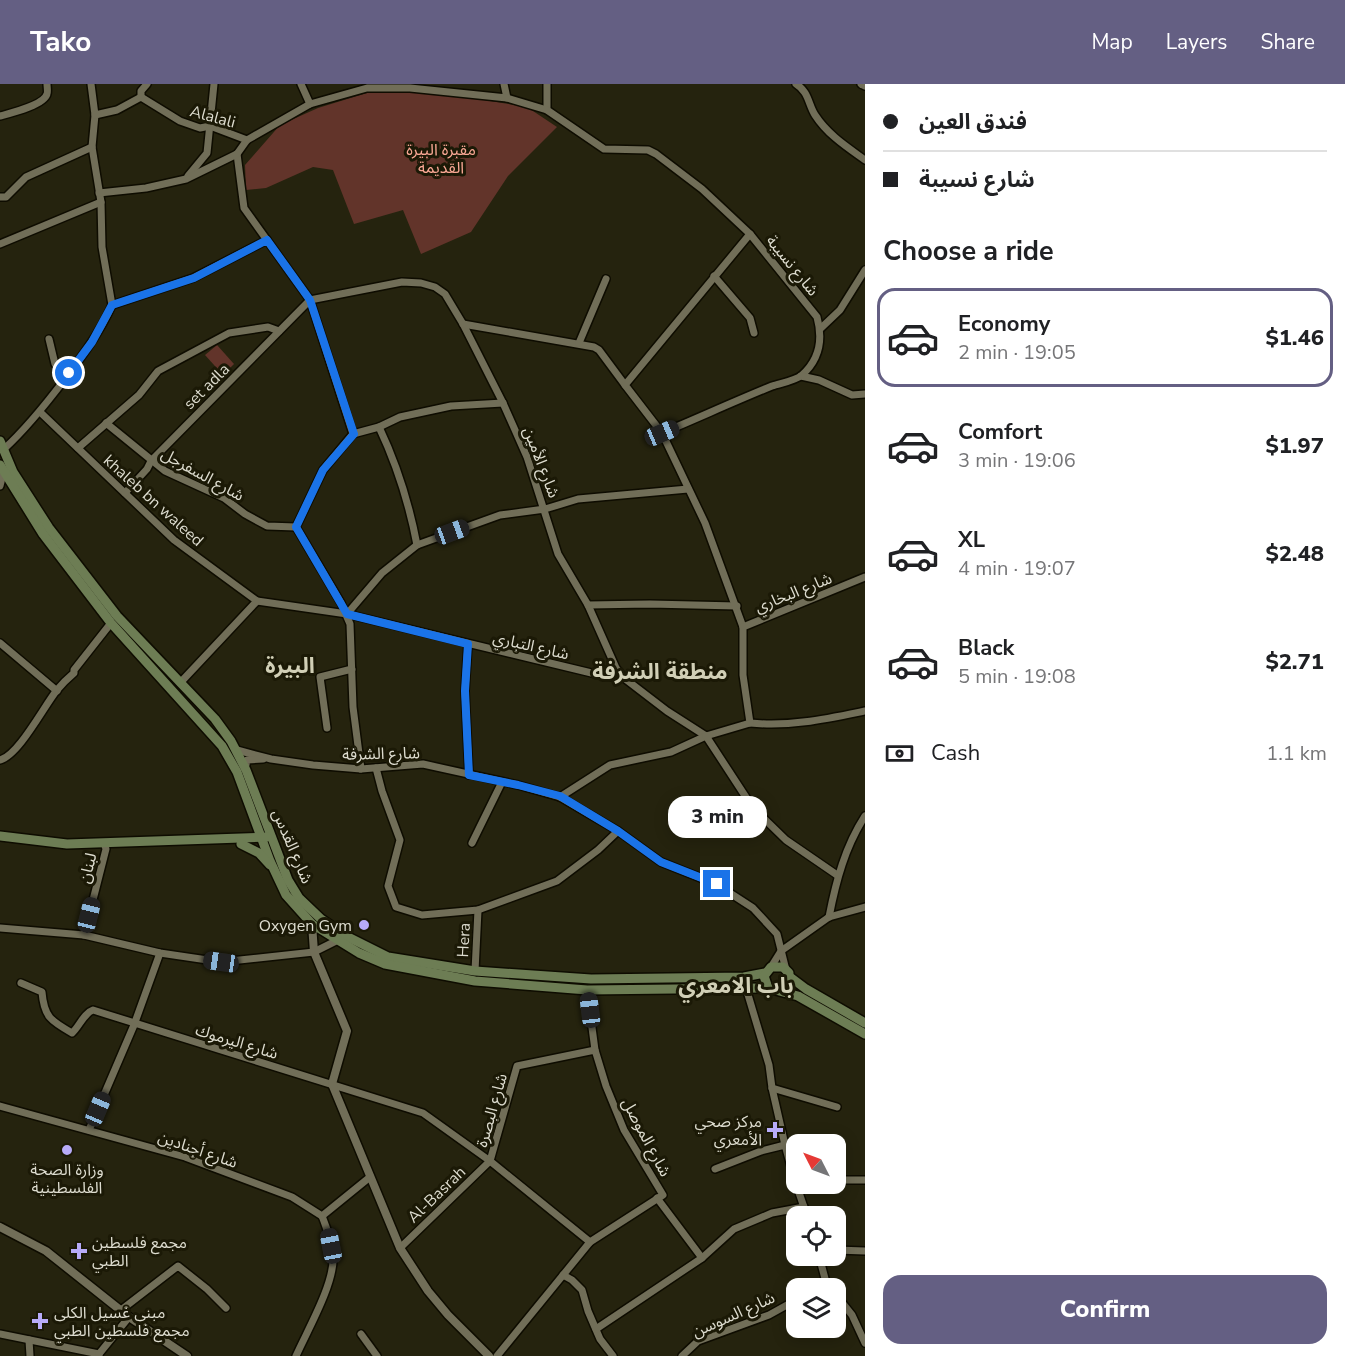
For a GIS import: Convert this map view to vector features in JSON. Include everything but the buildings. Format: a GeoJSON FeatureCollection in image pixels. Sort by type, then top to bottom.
{"type":"FeatureCollection","features":[{"type":"Feature","properties":{"kind":"main road","name":"شارع القدس"},"geometry":{"type":"LineString","coordinates":[[1,447],[13,472],[49,528],[114,620],[215,719],[237,750],[267,837],[274,870],[286,895],[312,924],[359,953],[385,964],[587,990],[768,988]]}},
{"type":"Feature","properties":{"kind":"main road","name":"شارع القدس"},"geometry":{"type":"LineString","coordinates":[[2,469],[43,534],[222,746],[237,772],[255,818],[299,898],[321,919],[346,936],[388,957],[475,976],[591,979],[744,977],[768,970]]}},
{"type":"Feature","properties":{"kind":"main road"},"geometry":{"type":"LineString","coordinates":[[241,841],[255,818]]}},
{"type":"Feature","properties":{"kind":"main road"},"geometry":{"type":"LineString","coordinates":[[0,836],[105,846]]}},
{"type":"Feature","properties":{"kind":"main road"},"geometry":{"type":"LineString","coordinates":[[0,842],[69,850],[105,846],[241,841],[267,837]]}},
{"type":"Feature","properties":{"kind":"main road"},"geometry":{"type":"LineString","coordinates":[[241,841],[259,854],[274,870]]}},
{"type":"Feature","properties":{"kind":"main road"},"geometry":{"type":"LineString","coordinates":[[865,1023],[806,989],[779,966],[768,970],[764,980],[772,991],[798,996],[865,1034]]}},
{"type":"Feature","properties":{"kind":"main road"},"geometry":{"type":"LineString","coordinates":[[781,991],[788,986],[788,973]]}},
{"type":"Feature","properties":{"kind":"street"},"geometry":{"type":"LineString","coordinates":[[0,116],[31,106],[44,99],[48,93],[46,84]]}},
{"type":"Feature","properties":{"kind":"street"},"geometry":{"type":"LineString","coordinates":[[1,447],[21,433],[40,412],[92,342],[112,305],[102,247],[100,202],[92,147],[95,115],[91,84]]}},
{"type":"Feature","properties":{"kind":"street"},"geometry":{"type":"LineString","coordinates":[[95,115],[117,110],[141,97],[141,91],[147,84]]}},
{"type":"Feature","properties":{"kind":"street"},"geometry":{"type":"LineString","coordinates":[[186,178],[207,153],[214,84]]}},
{"type":"Feature","properties":{"kind":"street"},"geometry":{"type":"LineString","coordinates":[[301,84],[310,104]]}},
{"type":"Feature","properties":{"kind":"street"},"geometry":{"type":"LineString","coordinates":[[504,84],[507,98]]}},
{"type":"Feature","properties":{"kind":"street"},"geometry":{"type":"LineString","coordinates":[[547,84],[547,110]]}},
{"type":"Feature","properties":{"kind":"street"},"geometry":{"type":"LineString","coordinates":[[796,84],[808,96],[814,114],[832,136],[865,160]]}},
{"type":"Feature","properties":{"kind":"street"},"geometry":{"type":"LineString","coordinates":[[861,84],[865,86]]}},
{"type":"Feature","properties":{"kind":"street"},"geometry":{"type":"LineString","coordinates":[[99,194],[146,188],[186,178],[237,154],[247,140],[310,104],[367,88],[409,86],[507,98],[547,110],[604,149],[648,150],[702,189],[750,234]]}},
{"type":"Feature","properties":{"kind":"street","name":"Alalali"},"geometry":{"type":"LineString","coordinates":[[141,97],[180,121],[200,128],[210,126],[247,140]]}},
{"type":"Feature","properties":{"kind":"street"},"geometry":{"type":"LineString","coordinates":[[0,197],[6,197],[26,177],[92,147]]}},
{"type":"Feature","properties":{"kind":"street"},"geometry":{"type":"LineString","coordinates":[[237,154],[244,208],[310,300],[354,434]]}},
{"type":"Feature","properties":{"kind":"street"},"geometry":{"type":"LineString","coordinates":[[0,244],[100,202]]}},
{"type":"Feature","properties":{"kind":"street","name":"شارع نسيبة"},"geometry":{"type":"LineString","coordinates":[[625,385],[750,234],[817,316],[820,328]]}},
{"type":"Feature","properties":{"kind":"street"},"geometry":{"type":"LineString","coordinates":[[112,305],[194,278],[267,240]]}},
{"type":"Feature","properties":{"kind":"street"},"geometry":{"type":"LineString","coordinates":[[801,376],[816,357],[820,343],[820,328],[840,310],[865,270]]}},
{"type":"Feature","properties":{"kind":"street"},"geometry":{"type":"LineString","coordinates":[[714,276],[750,318],[754,333]]}},
{"type":"Feature","properties":{"kind":"street"},"geometry":{"type":"LineString","coordinates":[[579,343],[606,279]]}},
{"type":"Feature","properties":{"kind":"street","name":"شارع الأمين"},"geometry":{"type":"LineString","coordinates":[[310,300],[402,282],[421,283],[435,287],[445,294],[503,403],[527,457],[545,510],[500,515],[417,545],[382,573],[347,614]]}},
{"type":"Feature","properties":{"kind":"street","name":"set adla"},"geometry":{"type":"LineString","coordinates":[[125,493],[147,469],[151,461],[310,300]]}},
{"type":"Feature","properties":{"kind":"street"},"geometry":{"type":"LineString","coordinates":[[463,324],[579,343],[599,350],[662,433],[705,524],[743,627]]}},
{"type":"Feature","properties":{"kind":"street"},"geometry":{"type":"LineString","coordinates":[[78,448],[139,395],[158,370],[229,333],[268,327],[279,331]]}},
{"type":"Feature","properties":{"kind":"street"},"geometry":{"type":"LineString","coordinates":[[49,339],[55,364],[69,373]]}},
{"type":"Feature","properties":{"kind":"street"},"geometry":{"type":"LineString","coordinates":[[662,433],[774,385],[801,376],[819,380],[852,395],[865,394]]}},
{"type":"Feature","properties":{"kind":"street"},"geometry":{"type":"LineString","coordinates":[[361,769],[353,707],[350,624],[347,614],[296,527],[323,470],[354,434],[379,427],[400,417],[451,406],[503,403]]}},
{"type":"Feature","properties":{"kind":"street","name":"khaleb bn waleed"},"geometry":{"type":"LineString","coordinates":[[40,412],[174,540],[257,601]]}},
{"type":"Feature","properties":{"kind":"street","name":"شارع السفرجل"},"geometry":{"type":"LineString","coordinates":[[106,423],[165,471],[224,498],[267,526],[296,527]]}},
{"type":"Feature","properties":{"kind":"street"},"geometry":{"type":"LineString","coordinates":[[379,427],[394,458],[417,545]]}},
{"type":"Feature","properties":{"kind":"street"},"geometry":{"type":"LineString","coordinates":[[2,469],[0,487],[13,489]]}},
{"type":"Feature","properties":{"kind":"street"},"geometry":{"type":"LineString","coordinates":[[688,489],[578,499],[545,510],[558,554],[588,605],[616,668],[624,678],[667,711],[706,736],[753,808],[786,840],[837,875]]}},
{"type":"Feature","properties":{"kind":"street","name":"شارع البخاري"},"geometry":{"type":"LineString","coordinates":[[750,723],[743,675],[743,627],[865,577]]}},
{"type":"Feature","properties":{"kind":"street"},"geometry":{"type":"LineString","coordinates":[[180,683],[257,601]]}},
{"type":"Feature","properties":{"kind":"street","name":"شارع التباري"},"geometry":{"type":"LineString","coordinates":[[257,601],[347,614],[604,676],[624,678]]}},
{"type":"Feature","properties":{"kind":"street"},"geometry":{"type":"LineString","coordinates":[[588,605],[737,606]]}},
{"type":"Feature","properties":{"kind":"street"},"geometry":{"type":"LineString","coordinates":[[0,759],[6,758],[30,730],[57,691],[74,673],[74,670],[114,620]]}},
{"type":"Feature","properties":{"kind":"street"},"geometry":{"type":"LineString","coordinates":[[0,643],[57,691]]}},
{"type":"Feature","properties":{"kind":"street"},"geometry":{"type":"LineString","coordinates":[[468,644],[465,691],[469,775]]}},
{"type":"Feature","properties":{"kind":"street"},"geometry":{"type":"LineString","coordinates":[[327,728],[320,677],[352,669]]}},
{"type":"Feature","properties":{"kind":"street"},"geometry":{"type":"LineString","coordinates":[[788,973],[777,934],[753,908],[717,884],[661,862],[618,831],[560,796],[610,765],[671,752],[706,736],[750,723],[775,725],[813,722],[865,711]]}},
{"type":"Feature","properties":{"kind":"street","name":"شارع الشرفة"},"geometry":{"type":"LineString","coordinates":[[237,750],[301,764],[361,769],[423,764],[560,796]]}},
{"type":"Feature","properties":{"kind":"street"},"geometry":{"type":"LineString","coordinates":[[245,769],[246,762],[250,759],[271,759]]}},
{"type":"Feature","properties":{"kind":"street"},"geometry":{"type":"LineString","coordinates":[[376,768],[400,840],[388,886],[396,907],[422,915],[478,910],[557,881],[598,850],[618,831]]}},
{"type":"Feature","properties":{"kind":"street"},"geometry":{"type":"LineString","coordinates":[[472,843],[502,782]]}},
{"type":"Feature","properties":{"kind":"street"},"geometry":{"type":"LineString","coordinates":[[828,917],[837,875],[854,834],[865,816]]}},
{"type":"Feature","properties":{"kind":"street","name":"لبنان"},"geometry":{"type":"LineString","coordinates":[[84,935],[105,846]]}},
{"type":"Feature","properties":{"kind":"street"},"geometry":{"type":"LineString","coordinates":[[768,970],[781,951],[828,917],[865,907]]}},
{"type":"Feature","properties":{"kind":"street","name":"Hera"},"geometry":{"type":"LineString","coordinates":[[475,976],[478,910]]}},
{"type":"Feature","properties":{"kind":"street"},"geometry":{"type":"LineString","coordinates":[[312,924],[314,952],[347,1031],[332,1084],[370,1177],[400,1248],[428,1291],[448,1315],[489,1356]]}},
{"type":"Feature","properties":{"kind":"street"},"geometry":{"type":"LineString","coordinates":[[0,928],[84,935],[160,953],[221,962],[314,952],[338,940]]}},
{"type":"Feature","properties":{"kind":"street"},"geometry":{"type":"LineString","coordinates":[[88,1130],[134,1024],[160,953]]}},
{"type":"Feature","properties":{"kind":"street","name":"شارع اليرموك"},"geometry":{"type":"LineString","coordinates":[[21,983],[42,992],[43,1007],[49,1018],[72,1033],[88,1012],[93,1010],[332,1084]]}},
{"type":"Feature","properties":{"kind":"street"},"geometry":{"type":"LineString","coordinates":[[746,988],[769,1065],[786,1148]]}},
{"type":"Feature","properties":{"kind":"street"},"geometry":{"type":"LineString","coordinates":[[587,990],[595,1050]]}},
{"type":"Feature","properties":{"kind":"street","name":"شارع البصرة"},"geometry":{"type":"LineString","coordinates":[[490,1161],[517,1066],[595,1050]]}},
{"type":"Feature","properties":{"kind":"street","name":"شارع الموصل"},"geometry":{"type":"LineString","coordinates":[[497,1356],[590,1242],[663,1195],[624,1130],[606,1086],[595,1050]]}},
{"type":"Feature","properties":{"kind":"street"},"geometry":{"type":"LineString","coordinates":[[332,1084],[423,1113],[490,1161],[590,1242]]}},
{"type":"Feature","properties":{"kind":"street"},"geometry":{"type":"LineString","coordinates":[[772,1088],[837,1107]]}},
{"type":"Feature","properties":{"kind":"street","name":"شارع أجنادين"},"geometry":{"type":"LineString","coordinates":[[0,1106],[203,1163],[292,1197],[322,1216]]}},
{"type":"Feature","properties":{"kind":"street"},"geometry":{"type":"LineString","coordinates":[[715,1169],[761,1151],[785,1145]]}},
{"type":"Feature","properties":{"kind":"street","name":"Al-Basrah"},"geometry":{"type":"LineString","coordinates":[[400,1248],[490,1161]]}},
{"type":"Feature","properties":{"kind":"street"},"geometry":{"type":"LineString","coordinates":[[296,1356],[326,1289],[333,1259],[329,1233],[322,1216],[370,1177]]}},
{"type":"Feature","properties":{"kind":"street"},"geometry":{"type":"LineString","coordinates":[[846,1180],[865,1180]]}},
{"type":"Feature","properties":{"kind":"street"},"geometry":{"type":"LineString","coordinates":[[657,1198],[702,1258]]}},
{"type":"Feature","properties":{"kind":"street"},"geometry":{"type":"LineString","coordinates":[[596,1329],[702,1258],[734,1229],[772,1213],[786,1210]]}},
{"type":"Feature","properties":{"kind":"street"},"geometry":{"type":"LineString","coordinates":[[0,1227],[46,1251],[129,1317],[187,1356]]}},
{"type":"Feature","properties":{"kind":"street"},"geometry":{"type":"LineString","coordinates":[[846,1250],[865,1251]]}},
{"type":"Feature","properties":{"kind":"street"},"geometry":{"type":"LineString","coordinates":[[121,1310],[178,1266],[226,1308]]}},
{"type":"Feature","properties":{"kind":"street"},"geometry":{"type":"LineString","coordinates":[[563,1275],[582,1290],[600,1339],[613,1356]]}},
{"type":"Feature","properties":{"kind":"street","name":"شارع السوسن"},"geometry":{"type":"LineString","coordinates":[[682,1356],[698,1341],[769,1315],[786,1306]]}},
{"type":"Feature","properties":{"kind":"street"},"geometry":{"type":"LineString","coordinates":[[846,1308],[865,1343]]}},
{"type":"Feature","properties":{"kind":"street"},"geometry":{"type":"LineString","coordinates":[[0,1334],[99,1355],[129,1317]]}},
{"type":"Feature","properties":{"kind":"street"},"geometry":{"type":"LineString","coordinates":[[360,1334],[377,1356]]}},
{"type":"Feature","properties":{"kind":"street"},"geometry":{"type":"LineString","coordinates":[[29,1340],[30,1356]]}},
{"type":"Feature","properties":{"kind":"green space","name":"مقبرة البيرة القديمة"},"geometry":{"type":"Polygon","coordinates":[[[370,92],[441,93],[527,107],[557,127],[508,176],[471,232],[421,254],[403,210],[354,224],[333,170],[313,167],[266,188],[246,190],[245,165],[280,125],[318,108],[370,92]]]}},
{"type":"Feature","properties":{"kind":"green space"},"geometry":{"type":"Polygon","coordinates":[[[217,345],[234,364],[223,375],[205,355],[217,345]]]}},
{"type":"Feature","properties":{"kind":"place","name":"Oxygen Gym"},"geometry":{"type":"Point","coordinates":[364,925]}},
{"type":"Feature","properties":{"kind":"place","name":"مركز صحي الأمعري"},"geometry":{"type":"Point","coordinates":[775,1130]}},
{"type":"Feature","properties":{"kind":"place","name":"وزارة الصحة الفلسطينية"},"geometry":{"type":"Point","coordinates":[67,1150]}},
{"type":"Feature","properties":{"kind":"place","name":"مجمع فلسطين الطبي"},"geometry":{"type":"Point","coordinates":[79,1251]}},
{"type":"Feature","properties":{"kind":"place","name":"مبنى غسيل الكلى مجمع فلسطين الطبي"},"geometry":{"type":"Point","coordinates":[40,1321]}},
{"type":"Feature","properties":{"kind":"district","name":"البيرة"},"geometry":{"type":"Point","coordinates":[290,665]}},
{"type":"Feature","properties":{"kind":"district","name":"منطقة الشرفة"},"geometry":{"type":"Point","coordinates":[660,671]}},
{"type":"Feature","properties":{"kind":"district","name":"باب الامعري"},"geometry":{"type":"Point","coordinates":[736,985]}},
{"type":"Feature","properties":{"kind":"route"},"geometry":{"type":"LineString","coordinates":[[69,373],[92,342],[112,305],[194,278],[267,240],[310,300],[354,434],[323,470],[296,527],[347,614],[468,644],[465,691],[469,775],[560,796],[618,831],[661,862],[717,884]]}}]}
